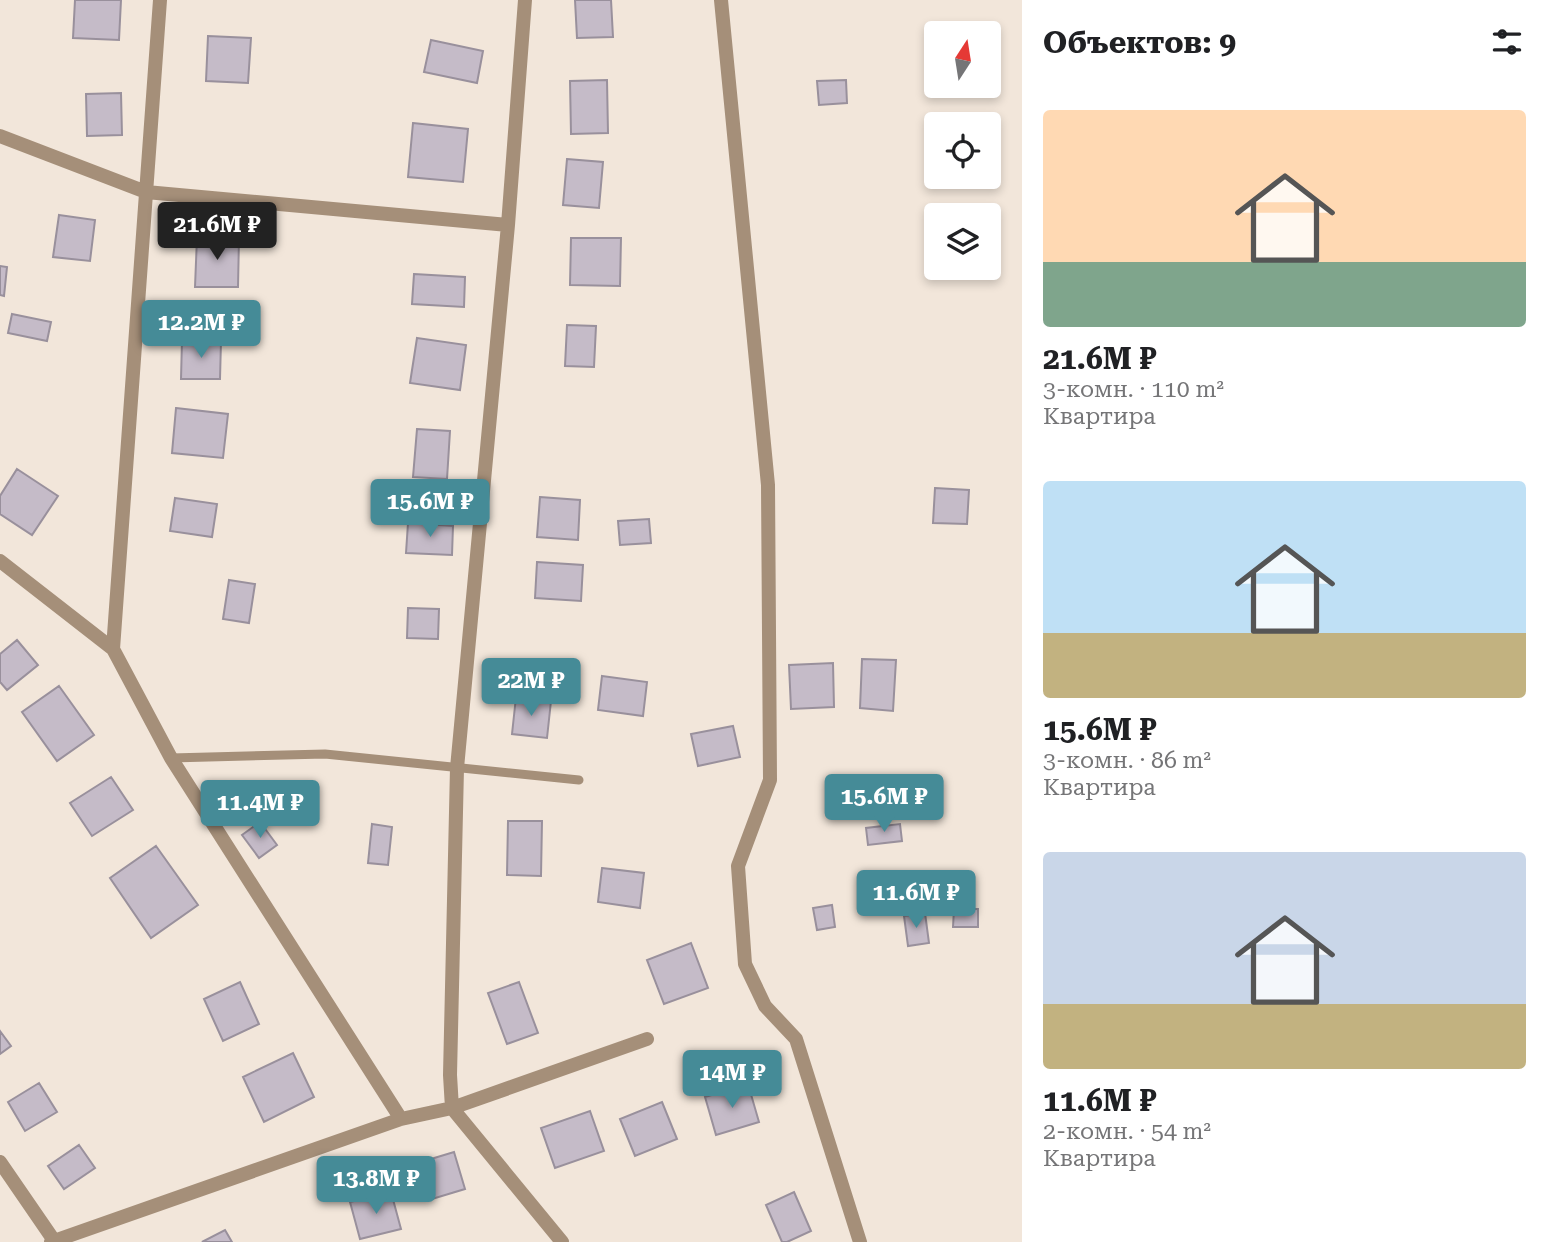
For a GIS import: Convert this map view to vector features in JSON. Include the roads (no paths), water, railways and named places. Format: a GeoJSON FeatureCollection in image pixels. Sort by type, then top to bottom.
{"type":"FeatureCollection","features":[{"type":"Feature","properties":{"kind":"street"},"geometry":{"type":"LineString","coordinates":[[113,649],[160,0]]}},
{"type":"Feature","properties":{"kind":"street"},"geometry":{"type":"LineString","coordinates":[[525,0],[508,225],[457,768],[450,1075],[452,1108],[562,1242]]}},
{"type":"Feature","properties":{"kind":"street"},"geometry":{"type":"LineString","coordinates":[[722,0],[768,485],[770,780],[738,866],[745,964],[765,1006],[796,1039],[860,1242]]}},
{"type":"Feature","properties":{"kind":"street"},"geometry":{"type":"LineString","coordinates":[[0,136],[146,192],[508,225]]}},
{"type":"Feature","properties":{"kind":"street"},"geometry":{"type":"LineString","coordinates":[[0,561],[113,649],[171,758],[401,1118]]}},
{"type":"Feature","properties":{"kind":"street"},"geometry":{"type":"LineString","coordinates":[[0,1162],[54,1242],[401,1118],[452,1108],[647,1040]]}},
{"type":"Feature","properties":{"kind":"lane"},"geometry":{"type":"LineString","coordinates":[[171,758],[325,754],[579,780]]}}]}
